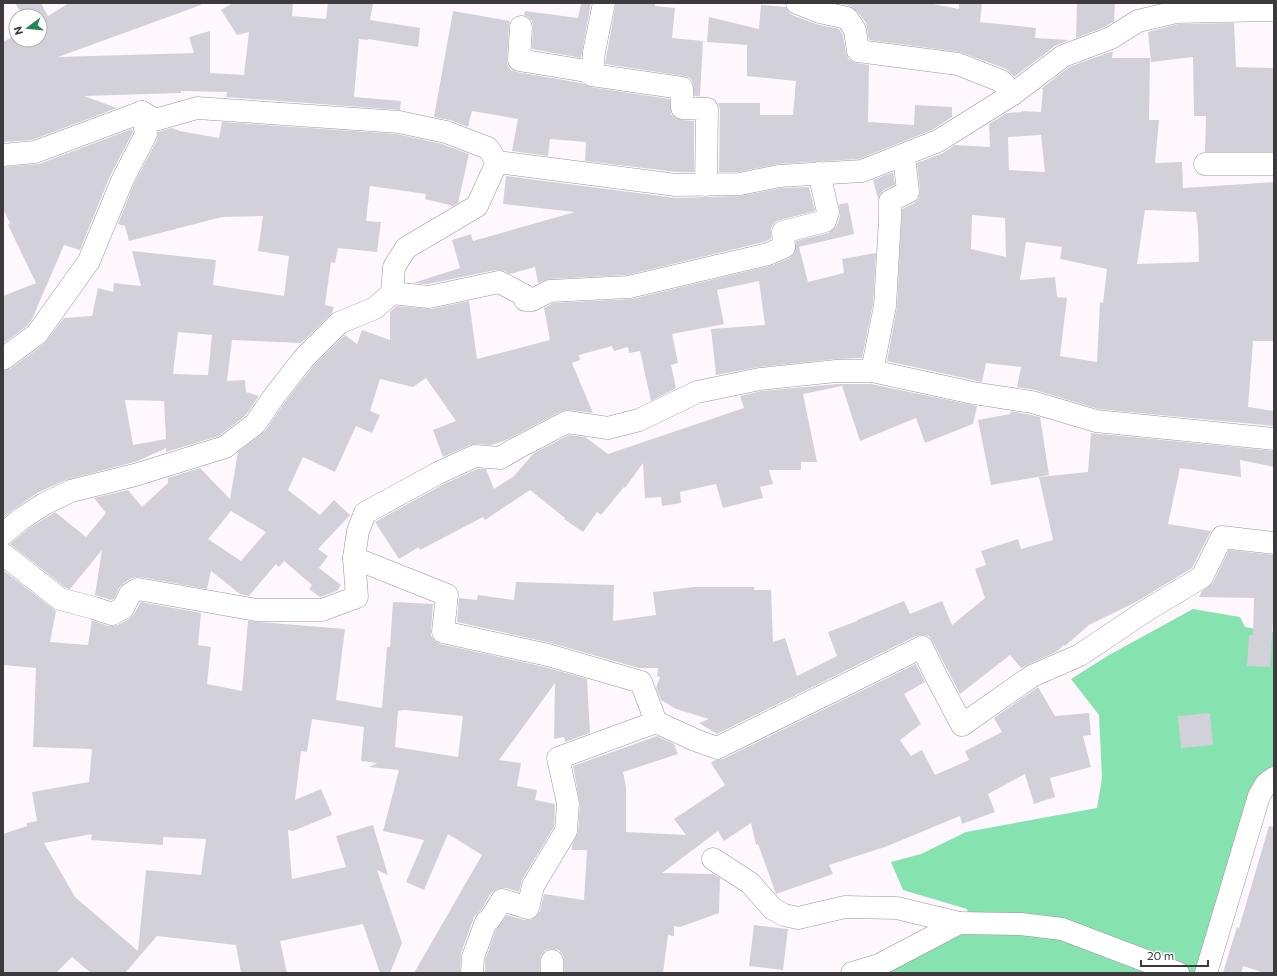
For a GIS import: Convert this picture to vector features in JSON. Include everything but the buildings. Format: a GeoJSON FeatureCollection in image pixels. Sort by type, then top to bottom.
{"type":"FeatureCollection","features":[{"type":"Feature","properties":{"kind":"street"},"geometry":{"type":"LineString","coordinates":[[592,75],[594,52],[604,3]]}},
{"type":"Feature","properties":{"kind":"street"},"geometry":{"type":"LineString","coordinates":[[797,3],[820,12],[847,18],[855,30],[858,51],[958,64],[1001,81],[1014,94]]}},
{"type":"Feature","properties":{"kind":"street"},"geometry":{"type":"LineString","coordinates":[[142,112],[155,120],[198,108],[399,122],[446,132],[488,148],[497,162],[676,185],[706,186],[740,184],[779,176],[862,171],[901,157],[938,141],[1014,94],[1063,56],[1111,38],[1138,21],[1176,12],[1274,10]]}},
{"type":"Feature","properties":{"kind":"street"},"geometry":{"type":"LineString","coordinates":[[521,26],[519,60],[586,71],[592,75],[682,88],[682,108],[707,109],[706,186]]}},
{"type":"Feature","properties":{"kind":"street"},"geometry":{"type":"LineString","coordinates":[[3,155],[35,152],[142,112]]}},
{"type":"Feature","properties":{"kind":"street"},"geometry":{"type":"LineString","coordinates":[[3,359],[37,334],[89,261],[122,181],[146,134],[142,112]]}},
{"type":"Feature","properties":{"kind":"street"},"geometry":{"type":"LineString","coordinates":[[872,371],[885,306],[890,202],[908,192],[905,165],[901,157]]}},
{"type":"Feature","properties":{"kind":"street"},"geometry":{"type":"LineString","coordinates":[[3,534],[21,519],[44,504],[71,491],[135,475],[225,447],[255,424],[275,395],[304,358],[339,323],[375,308],[392,293],[394,267],[406,248],[477,206],[497,162]]}},
{"type":"Feature","properties":{"kind":"street"},"geometry":{"type":"LineString","coordinates":[[1205,164],[1274,164]]}},
{"type":"Feature","properties":{"kind":"street"},"geometry":{"type":"LineString","coordinates":[[392,293],[429,297],[499,282],[524,295],[525,300],[532,300],[550,291],[629,287],[768,254],[784,247],[783,232],[825,221],[828,212],[819,173]]}},
{"type":"Feature","properties":{"kind":"street"},"geometry":{"type":"LineString","coordinates":[[3,554],[60,599],[112,614],[123,608],[130,594],[138,589],[256,610],[322,610],[357,597],[354,558],[358,531],[365,513],[438,473],[475,456],[500,458],[567,422],[608,428],[639,420],[697,392],[760,378],[836,371],[872,371],[972,393],[1032,402],[1096,421],[1274,439]]}},
{"type":"Feature","properties":{"kind":"street"},"geometry":{"type":"LineString","coordinates":[[354,558],[446,595],[443,632],[548,655],[641,682],[656,722],[695,740],[718,748],[922,647],[962,726],[1032,676],[1080,655],[1147,610],[1202,577],[1222,536],[1274,543]]}},
{"type":"Feature","properties":{"kind":"street"},"geometry":{"type":"LineString","coordinates":[[472,973],[473,957],[486,922],[490,919],[502,900],[528,908],[533,886],[566,831],[568,803],[558,758],[656,722]]}},
{"type":"Feature","properties":{"kind":"street"},"geometry":{"type":"LineString","coordinates":[[1206,973],[1258,796],[1266,784],[1274,778]]}},
{"type":"Feature","properties":{"kind":"street"},"geometry":{"type":"LineString","coordinates":[[713,858],[750,883],[773,909],[784,915],[798,918],[845,907],[897,908],[959,923],[1021,924],[1062,929],[1178,973]]}},
{"type":"Feature","properties":{"kind":"street"},"geometry":{"type":"LineString","coordinates":[[852,973],[879,965],[959,923]]}},
{"type":"Feature","properties":{"kind":"green space"},"geometry":{"type":"Polygon","coordinates":[[[1193,609],[1240,617],[1245,627],[1274,632],[1274,778],[1206,973],[852,973],[972,931],[967,909],[903,890],[891,862],[921,854],[966,832],[1097,808],[1102,778],[1099,715],[1071,679],[1109,655],[1193,609]]]}}]}
